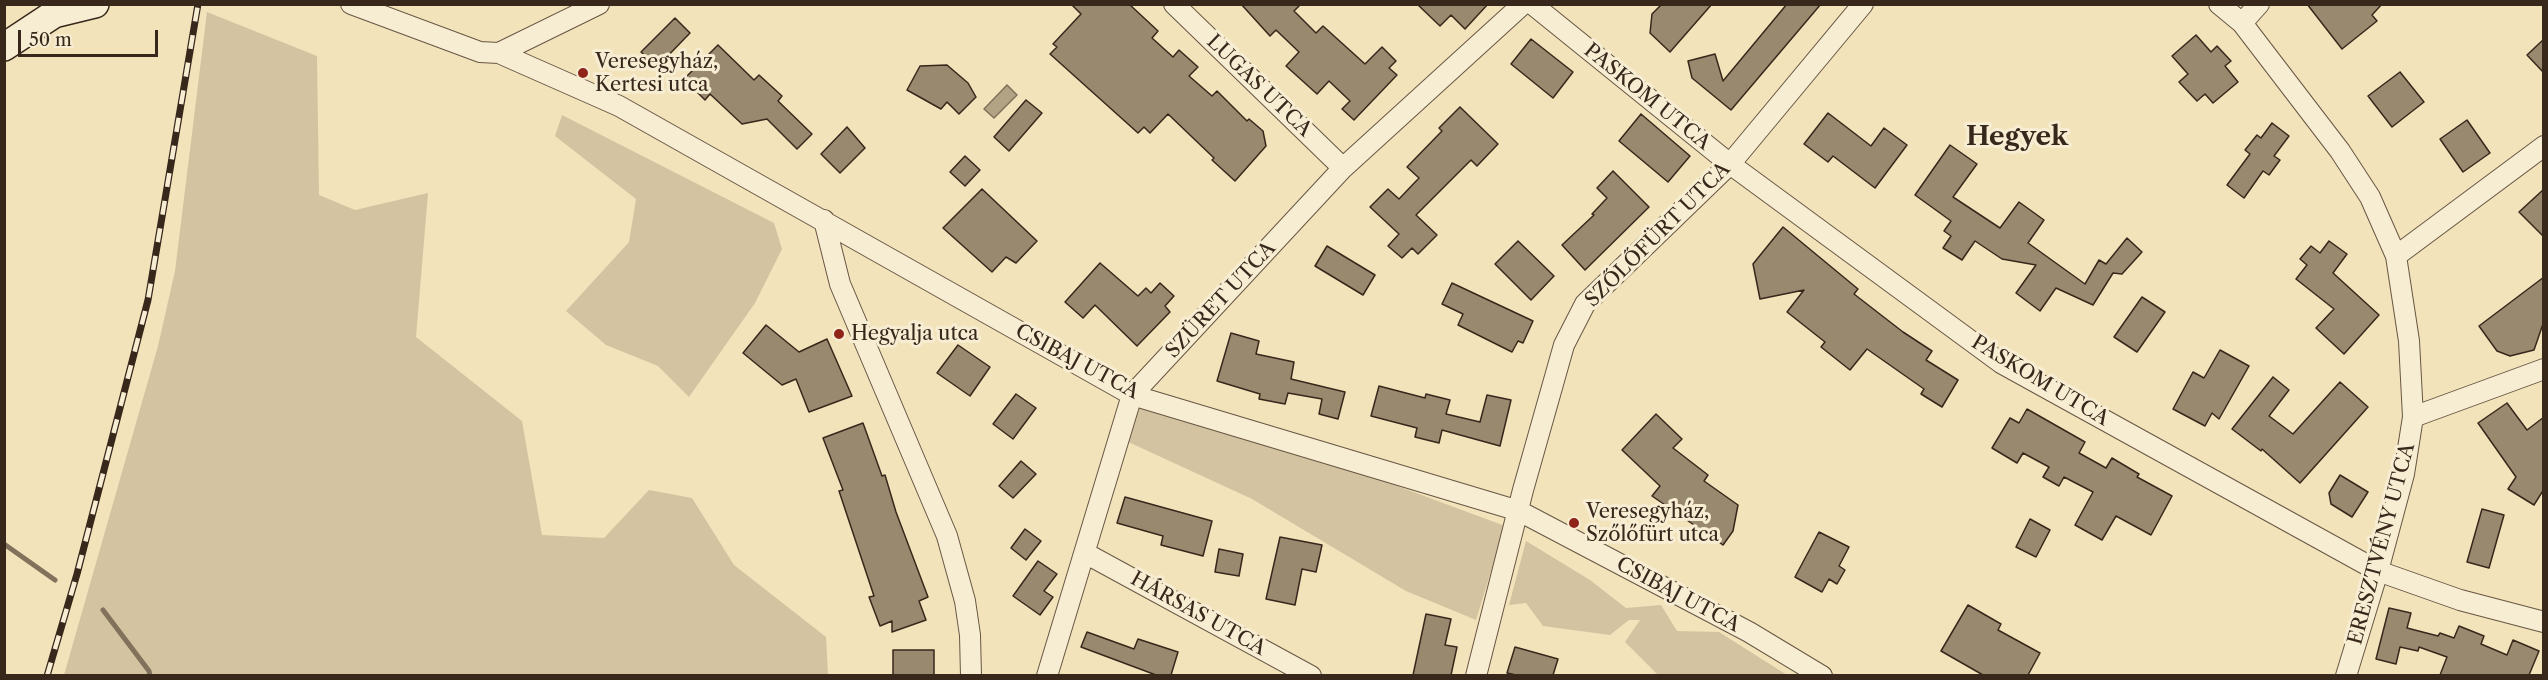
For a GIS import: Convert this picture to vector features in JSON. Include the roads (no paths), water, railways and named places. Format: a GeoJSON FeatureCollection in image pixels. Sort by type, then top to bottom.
{"type":"FeatureCollection","features":[{"type":"Feature","properties":{"kind":"main road"},"geometry":{"type":"LineString","coordinates":[[4,47],[54,14],[95,4]]}},
{"type":"Feature","properties":{"kind":"street","name":"CSIBAJ UTCA"},"geometry":{"type":"LineString","coordinates":[[351,4],[480,51],[500,53],[619,106],[1132,395],[1519,511],[1749,632],[1822,675]]}},
{"type":"Feature","properties":{"kind":"street"},"geometry":{"type":"LineString","coordinates":[[500,53],[598,4]]}},
{"type":"Feature","properties":{"kind":"street","name":"LUGAS UTCA"},"geometry":{"type":"LineString","coordinates":[[1174,4],[1343,168]]}},
{"type":"Feature","properties":{"kind":"street","name":"SZÜRET UTCA"},"geometry":{"type":"LineString","coordinates":[[1047,675],[1132,395],[1343,168],[1523,4]]}},
{"type":"Feature","properties":{"kind":"street","name":"PASKOM UTCA"},"geometry":{"type":"LineString","coordinates":[[1532,4],[1730,164],[2001,363],[2378,571],[2460,600],[2544,622]]}},
{"type":"Feature","properties":{"kind":"street","name":"SZŐLŐFÜRT UTCA"},"geometry":{"type":"LineString","coordinates":[[1476,675],[1564,345],[1585,304],[1730,164],[1863,4]]}},
{"type":"Feature","properties":{"kind":"street","name":"ERESZTVÉNY UTCA"},"geometry":{"type":"LineString","coordinates":[[2219,4],[2242,23],[2340,151],[2370,197],[2396,256],[2409,341],[2413,417],[2404,474],[2378,571],[2346,675]]}},
{"type":"Feature","properties":{"kind":"street"},"geometry":{"type":"LineString","coordinates":[[2242,23],[2259,4]]}},
{"type":"Feature","properties":{"kind":"street"},"geometry":{"type":"LineString","coordinates":[[2396,256],[2544,146]]}},
{"type":"Feature","properties":{"kind":"street"},"geometry":{"type":"LineString","coordinates":[[824,220],[840,284],[947,536],[965,601],[970,636],[971,675]]}},
{"type":"Feature","properties":{"kind":"street"},"geometry":{"type":"LineString","coordinates":[[2413,417],[2544,369]]}},
{"type":"Feature","properties":{"kind":"street","name":"HÁRSAS UTCA"},"geometry":{"type":"LineString","coordinates":[[1085,553],[1311,675]]}},
{"type":"Feature","properties":{"kind":"waterway"},"geometry":{"type":"LineString","coordinates":[[4,544],[55,580]]}},
{"type":"Feature","properties":{"kind":"waterway"},"geometry":{"type":"LineString","coordinates":[[103,610],[149,671],[150,676]]}},
{"type":"Feature","properties":{"kind":"railway"},"geometry":{"type":"LineString","coordinates":[[47,676],[77,574],[148,300],[198,4]]}},
{"type":"Feature","properties":{"kind":"place","name":"Veresegyház, Kertesi utca"},"geometry":{"type":"Point","coordinates":[583,73]}},
{"type":"Feature","properties":{"kind":"place","name":"Hegyalja utca"},"geometry":{"type":"Point","coordinates":[839,334]}},
{"type":"Feature","properties":{"kind":"place","name":"Veresegyház, Szőlőfürt utca"},"geometry":{"type":"Point","coordinates":[1574,523]}},
{"type":"Feature","properties":{"kind":"district","name":"Hegyek"},"geometry":{"type":"Point","coordinates":[2017,137]}}]}
